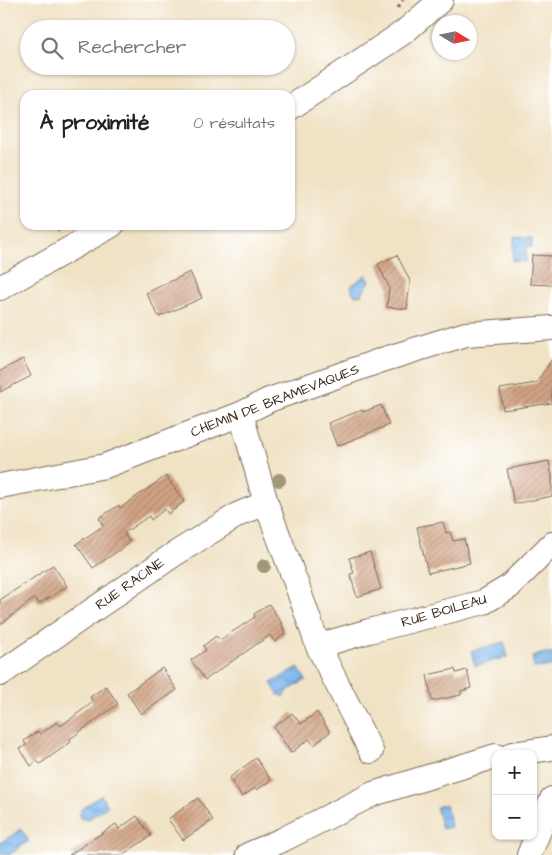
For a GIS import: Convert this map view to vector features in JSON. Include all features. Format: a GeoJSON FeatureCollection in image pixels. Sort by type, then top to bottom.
{"type":"FeatureCollection","features":[{"type":"Feature","properties":{"kind":"street"},"geometry":{"type":"LineString","coordinates":[[295,105],[404,32],[441,0]]}},
{"type":"Feature","properties":{"kind":"street"},"geometry":{"type":"LineString","coordinates":[[0,288],[103,230]]}},
{"type":"Feature","properties":{"kind":"street","name":"CHEMIN DE BRAMEVAQUES"},"geometry":{"type":"LineString","coordinates":[[0,486],[105,466],[241,414],[288,393],[382,360],[466,334],[552,328]]}},
{"type":"Feature","properties":{"kind":"street"},"geometry":{"type":"LineString","coordinates":[[241,414],[266,503],[318,646],[371,751]]}},
{"type":"Feature","properties":{"kind":"street","name":"RUE RACINE"},"geometry":{"type":"LineString","coordinates":[[0,674],[173,555],[239,514],[266,503]]}},
{"type":"Feature","properties":{"kind":"street","name":"RUE BOILEAU"},"geometry":{"type":"LineString","coordinates":[[318,646],[484,602],[508,588],[552,544]]}},
{"type":"Feature","properties":{"kind":"street"},"geometry":{"type":"LineString","coordinates":[[537,750],[552,748]]}},
{"type":"Feature","properties":{"kind":"street"},"geometry":{"type":"LineString","coordinates":[[248,855],[278,848],[373,794],[492,757]]}},
{"type":"Feature","properties":{"kind":"street"},"geometry":{"type":"LineString","coordinates":[[529,855],[552,799]]}},
{"type":"Feature","properties":{"kind":"water"},"geometry":{"type":"Polygon","coordinates":[[[514,237],[532,238],[532,247],[526,247],[526,262],[512,261],[514,237]]]}},
{"type":"Feature","properties":{"kind":"water"},"geometry":{"type":"Polygon","coordinates":[[[366,274],[370,281],[361,295],[355,296],[351,286],[366,274]]]}},
{"type":"Feature","properties":{"kind":"water"},"geometry":{"type":"Polygon","coordinates":[[[504,642],[508,657],[475,666],[471,651],[504,642]]]}},
{"type":"Feature","properties":{"kind":"water"},"geometry":{"type":"Polygon","coordinates":[[[552,652],[552,666],[534,668],[532,657],[552,652]]]}},
{"type":"Feature","properties":{"kind":"water"},"geometry":{"type":"Polygon","coordinates":[[[298,667],[306,680],[286,692],[287,694],[283,697],[281,694],[279,696],[271,683],[298,667]]]}},
{"type":"Feature","properties":{"kind":"water"},"geometry":{"type":"Polygon","coordinates":[[[101,795],[108,806],[87,820],[86,818],[80,818],[79,814],[82,812],[80,810],[101,795]]]}},
{"type":"Feature","properties":{"kind":"water"},"geometry":{"type":"Polygon","coordinates":[[[446,804],[451,827],[442,829],[436,807],[446,804]]]}},
{"type":"Feature","properties":{"kind":"water"},"geometry":{"type":"Polygon","coordinates":[[[21,829],[29,841],[9,855],[0,854],[0,843],[21,829]]]}},
{"type":"Feature","properties":{"kind":"building"},"geometry":{"type":"Polygon","coordinates":[[[397,255],[410,281],[407,309],[387,307],[389,287],[378,264],[397,255]]]}},
{"type":"Feature","properties":{"kind":"building"},"geometry":{"type":"Polygon","coordinates":[[[532,255],[552,256],[552,285],[530,284],[532,255]]]}},
{"type":"Feature","properties":{"kind":"building"},"geometry":{"type":"Polygon","coordinates":[[[190,272],[202,298],[159,317],[146,293],[190,272]]]}},
{"type":"Feature","properties":{"kind":"building"},"geometry":{"type":"Polygon","coordinates":[[[23,359],[31,376],[0,392],[0,371],[23,359]]]}},
{"type":"Feature","properties":{"kind":"building"},"geometry":{"type":"Polygon","coordinates":[[[552,359],[552,403],[503,410],[500,389],[536,383],[552,359]]]}},
{"type":"Feature","properties":{"kind":"building"},"geometry":{"type":"Polygon","coordinates":[[[381,405],[389,425],[337,446],[328,423],[381,405]]]}},
{"type":"Feature","properties":{"kind":"building"},"geometry":{"type":"Polygon","coordinates":[[[549,461],[552,476],[552,496],[514,504],[507,469],[549,461]]]}},
{"type":"Feature","properties":{"kind":"building"},"geometry":{"type":"Polygon","coordinates":[[[166,476],[184,502],[168,514],[165,509],[151,520],[149,516],[124,533],[130,543],[93,568],[76,544],[103,526],[99,518],[119,505],[120,508],[166,476]]]}},
{"type":"Feature","properties":{"kind":"building"},"geometry":{"type":"Polygon","coordinates":[[[443,522],[446,533],[450,532],[453,541],[464,539],[470,563],[428,573],[417,527],[443,522]]]}},
{"type":"Feature","properties":{"kind":"building"},"geometry":{"type":"Polygon","coordinates":[[[370,552],[381,589],[357,597],[350,574],[354,573],[349,558],[370,552]]]}},
{"type":"Feature","properties":{"kind":"building"},"geometry":{"type":"Polygon","coordinates":[[[53,565],[67,586],[39,604],[35,598],[0,625],[0,600],[53,565]]]}},
{"type":"Feature","properties":{"kind":"building"},"geometry":{"type":"Polygon","coordinates":[[[269,604],[281,622],[285,633],[275,642],[270,635],[205,680],[191,660],[206,650],[203,646],[216,636],[220,640],[255,617],[254,614],[269,604]]]}},
{"type":"Feature","properties":{"kind":"building"},"geometry":{"type":"Polygon","coordinates":[[[162,668],[177,690],[141,714],[127,693],[162,668]]]}},
{"type":"Feature","properties":{"kind":"building"},"geometry":{"type":"Polygon","coordinates":[[[455,669],[456,673],[467,670],[471,688],[461,691],[461,695],[432,701],[427,675],[455,669]]]}},
{"type":"Feature","properties":{"kind":"building"},"geometry":{"type":"Polygon","coordinates":[[[106,686],[118,704],[70,739],[71,742],[40,764],[37,761],[31,766],[20,749],[26,745],[24,741],[38,731],[40,734],[57,722],[61,726],[93,702],[90,697],[106,686]]]}},
{"type":"Feature","properties":{"kind":"building"},"geometry":{"type":"Polygon","coordinates":[[[317,712],[330,732],[314,745],[309,739],[291,753],[274,727],[292,713],[301,724],[317,712]]]}},
{"type":"Feature","properties":{"kind":"building"},"geometry":{"type":"Polygon","coordinates":[[[256,758],[271,780],[257,790],[255,788],[242,797],[229,778],[256,758]]]}},
{"type":"Feature","properties":{"kind":"building"},"geometry":{"type":"Polygon","coordinates":[[[198,798],[213,820],[183,840],[168,819],[198,798]]]}},
{"type":"Feature","properties":{"kind":"building"},"geometry":{"type":"Polygon","coordinates":[[[137,816],[151,836],[122,855],[69,855],[116,824],[119,829],[137,816]]]}}]}
